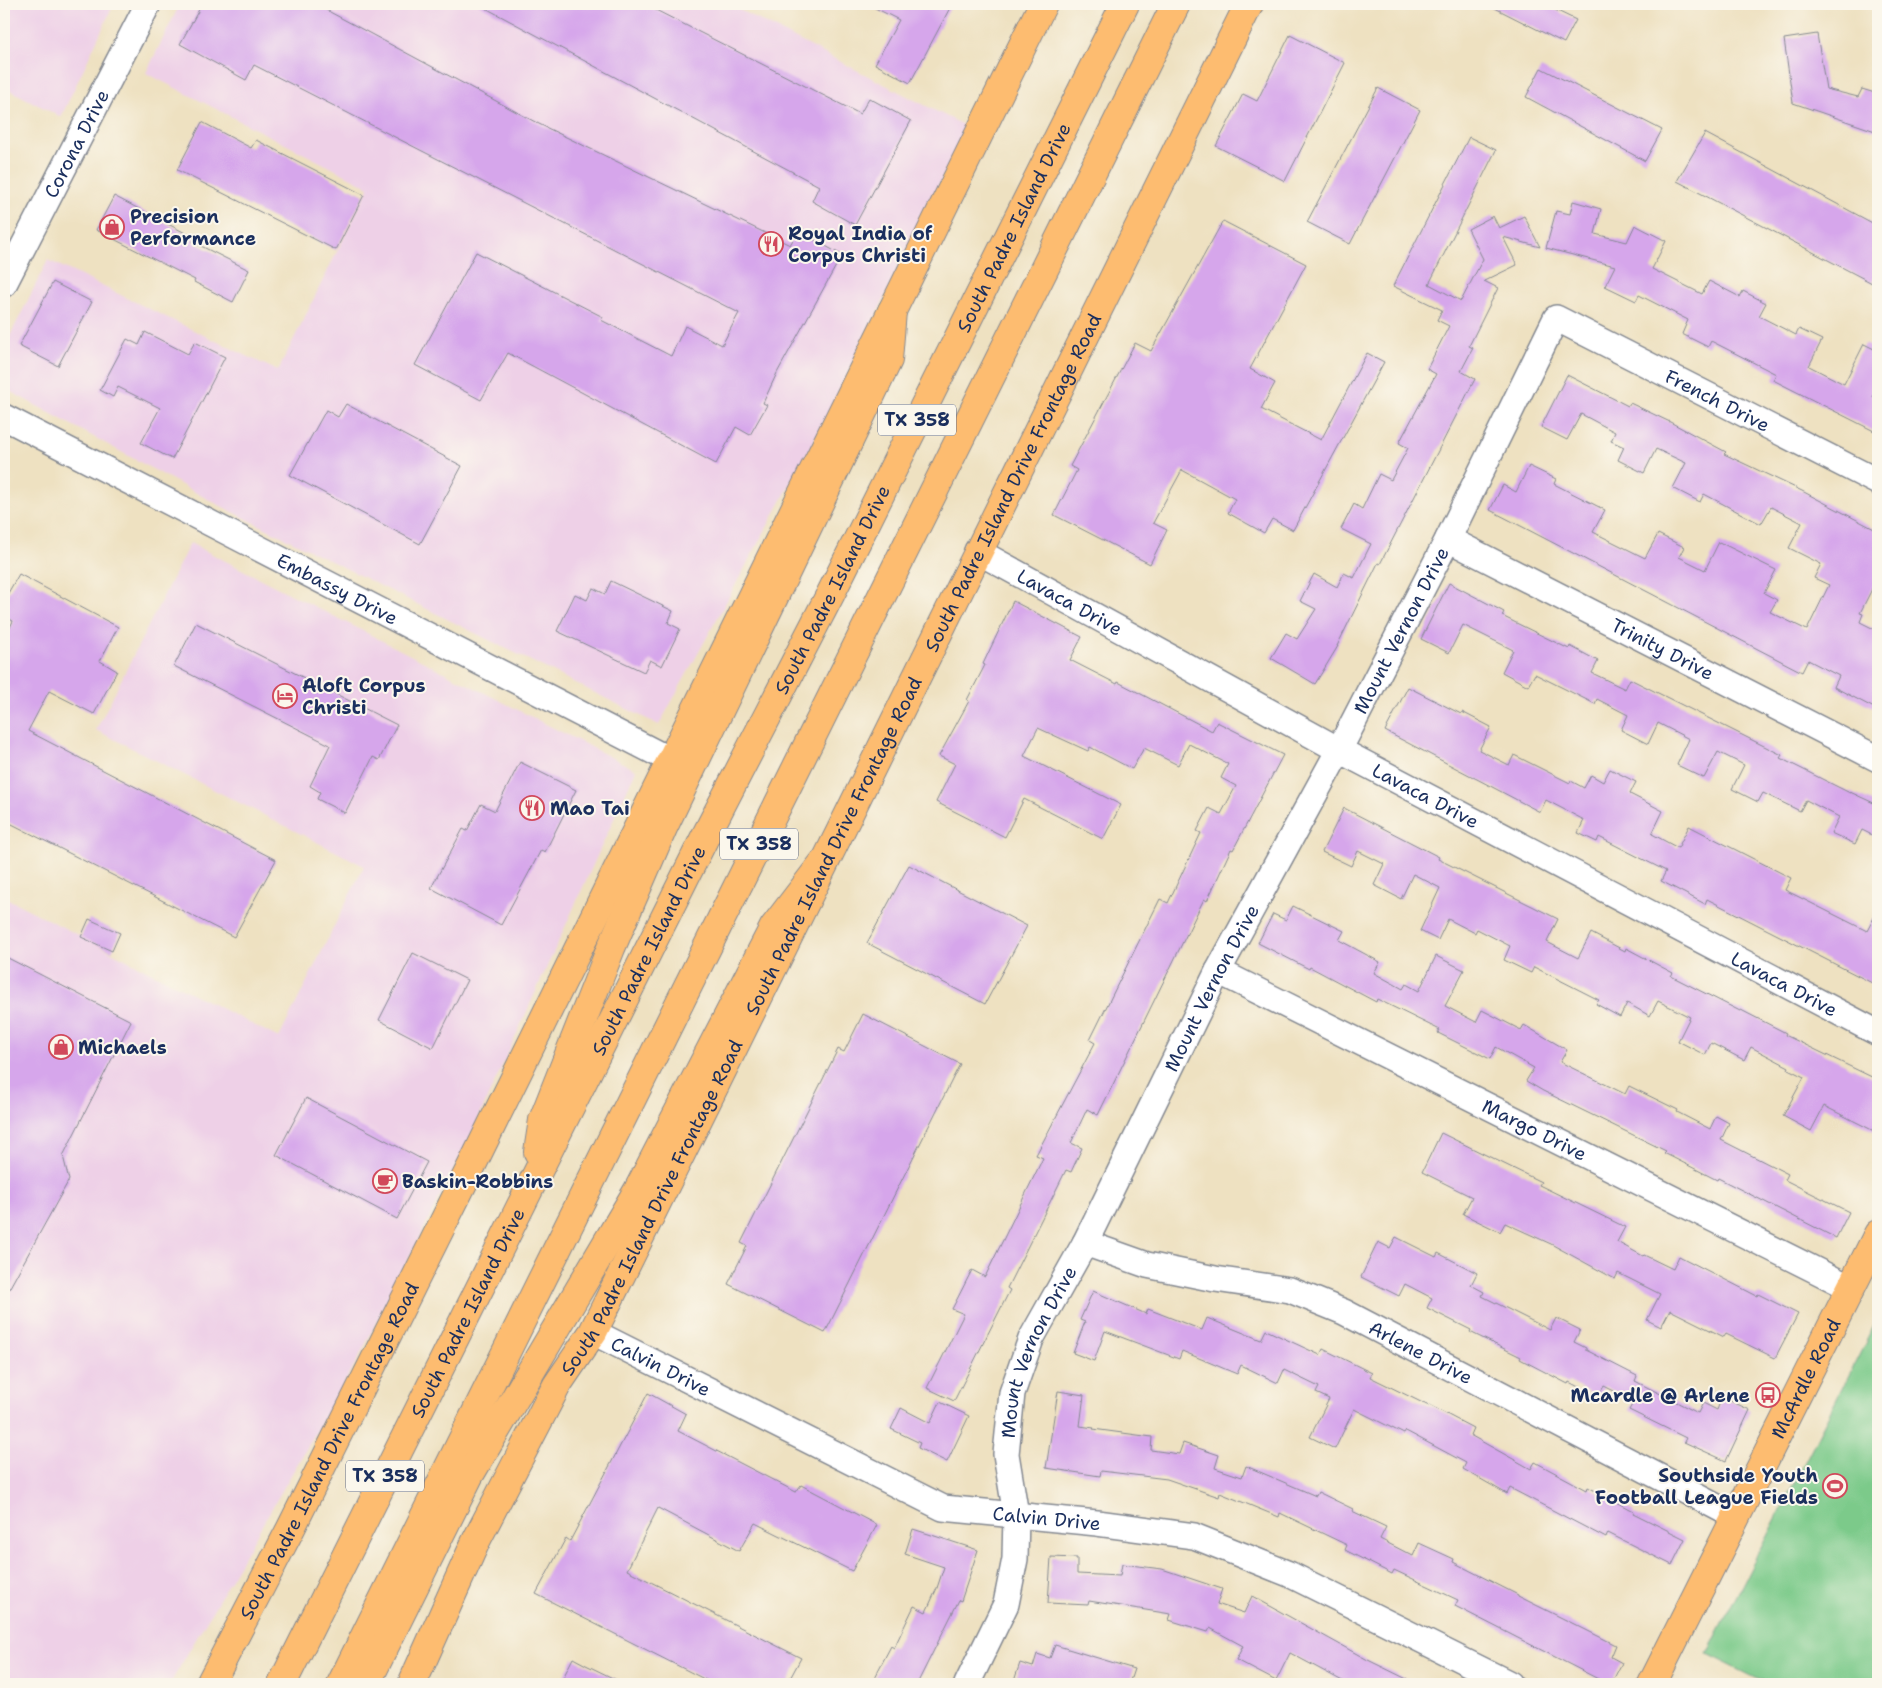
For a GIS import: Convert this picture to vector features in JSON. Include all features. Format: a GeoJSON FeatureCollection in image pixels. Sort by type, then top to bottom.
{"type":"FeatureCollection","features":[{"type":"Feature","properties":{"kind":"main road","name":"South Padre Island Drive Frontage Road"},"geometry":{"type":"LineString","coordinates":[[210,1684],[295,1519],[474,1161],[1043,4]]}},
{"type":"Feature","properties":{"kind":"main road","name":"South Padre Island Drive"},"geometry":{"type":"LineString","coordinates":[[282,1684],[534,1178],[840,575],[1125,4]]}},
{"type":"Feature","properties":{"kind":"main road","name":"TX 358"},"geometry":{"type":"LineString","coordinates":[[341,1684],[1176,4]]}},
{"type":"Feature","properties":{"kind":"main road","name":"South Padre Island Drive Frontage Road"},"geometry":{"type":"LineString","coordinates":[[412,1684],[476,1541],[557,1385],[593,1332],[977,551],[1249,4]]}},
{"type":"Feature","properties":{"kind":"main road"},"geometry":{"type":"LineString","coordinates":[[534,1178],[542,1120],[611,948],[667,820],[888,360],[892,311]]}},
{"type":"Feature","properties":{"kind":"main road"},"geometry":{"type":"LineString","coordinates":[[366,1684],[470,1476],[638,1190],[774,927],[823,863]]}},
{"type":"Feature","properties":{"kind":"main road","name":"McArdle Road"},"geometry":{"type":"LineString","coordinates":[[1652,1684],[1878,1234]]}},
{"type":"Feature","properties":{"kind":"street","name":"Corona Drive"},"geometry":{"type":"LineString","coordinates":[[4,284],[148,4]]}},
{"type":"Feature","properties":{"kind":"street","name":"French Drive"},"geometry":{"type":"LineString","coordinates":[[1556,318],[1878,482]]}},
{"type":"Feature","properties":{"kind":"street","name":"Mount Vernon Drive"},"geometry":{"type":"LineString","coordinates":[[967,1684],[1006,1604],[1014,1559],[1016,1515],[1006,1454],[1012,1393],[1031,1339],[1085,1243],[1218,971],[1339,750],[1448,539],[1556,318]]}},
{"type":"Feature","properties":{"kind":"street","name":"Embassy Drive"},"geometry":{"type":"LineString","coordinates":[[4,417],[670,760]]}},
{"type":"Feature","properties":{"kind":"street","name":"Trinity Drive"},"geometry":{"type":"LineString","coordinates":[[1448,539],[1878,759]]}},
{"type":"Feature","properties":{"kind":"street","name":"Lavaca Drive"},"geometry":{"type":"LineString","coordinates":[[977,551],[1339,750],[1878,1034]]}},
{"type":"Feature","properties":{"kind":"street","name":"Margo Drive"},"geometry":{"type":"LineString","coordinates":[[1218,971],[1851,1288]]}},
{"type":"Feature","properties":{"kind":"street","name":"Arlene Drive"},"geometry":{"type":"LineString","coordinates":[[1085,1243],[1147,1265],[1215,1280],[1290,1290],[1344,1312],[1736,1517]]}},
{"type":"Feature","properties":{"kind":"street","name":"Calvin Drive"},"geometry":{"type":"LineString","coordinates":[[593,1332],[943,1508],[1097,1523],[1194,1536],[1289,1574],[1510,1684]]}},
{"type":"Feature","properties":{"kind":"shaded area"},"geometry":{"type":"Polygon","coordinates":[[[4,4],[114,4],[61,117],[4,87],[4,4]]]}},
{"type":"Feature","properties":{"kind":"shaded area"},"geometry":{"type":"Polygon","coordinates":[[[180,4],[728,4],[967,127],[826,419],[659,725],[213,502],[4,388],[4,348],[48,260],[278,371],[369,187],[146,73],[180,4]]]}},
{"type":"Feature","properties":{"kind":"shaded area"},"geometry":{"type":"Polygon","coordinates":[[[190,543],[636,770],[470,1137],[356,1363],[170,1684],[4,1684],[4,897],[279,1038],[364,866],[96,730],[190,543]]]}},
{"type":"Feature","properties":{"kind":"green space","name":"Southside Youth Football League Fields"},"geometry":{"type":"Polygon","coordinates":[[[1878,1318],[1878,1684],[1768,1684],[1707,1654],[1878,1318]]]}},
{"type":"Feature","properties":{"kind":"building"},"geometry":{"type":"Polygon","coordinates":[[[202,4],[315,4],[539,124],[790,245],[798,231],[842,255],[777,373],[763,403],[767,405],[750,435],[736,427],[716,464],[508,353],[481,400],[415,365],[476,252],[603,317],[601,320],[671,356],[685,326],[722,345],[739,313],[254,65],[246,80],[180,44],[202,4]]]}},
{"type":"Feature","properties":{"kind":"building"},"geometry":{"type":"Polygon","coordinates":[[[478,4],[644,4],[860,114],[869,98],[911,121],[855,225],[812,201],[819,186],[478,4]]]}},
{"type":"Feature","properties":{"kind":"building"},"geometry":{"type":"Polygon","coordinates":[[[867,4],[952,4],[910,83],[875,64],[899,20],[867,4]]]}},
{"type":"Feature","properties":{"kind":"building"},"geometry":{"type":"Polygon","coordinates":[[[1487,4],[1543,4],[1576,20],[1564,43],[1487,4]]]}},
{"type":"Feature","properties":{"kind":"building"},"geometry":{"type":"Polygon","coordinates":[[[1817,34],[1826,89],[1858,97],[1862,89],[1878,94],[1878,132],[1793,103],[1784,39],[1817,34]]]}},
{"type":"Feature","properties":{"kind":"building"},"geometry":{"type":"Polygon","coordinates":[[[1290,35],[1345,63],[1285,181],[1216,146],[1243,94],[1257,101],[1290,35]]]}},
{"type":"Feature","properties":{"kind":"building"},"geometry":{"type":"Polygon","coordinates":[[[1541,68],[1662,130],[1645,161],[1526,97],[1541,68]]]}},
{"type":"Feature","properties":{"kind":"building"},"geometry":{"type":"Polygon","coordinates":[[[1378,88],[1420,110],[1350,244],[1307,222],[1378,88]]]}},
{"type":"Feature","properties":{"kind":"building"},"geometry":{"type":"Polygon","coordinates":[[[202,122],[251,148],[256,140],[364,195],[336,250],[177,170],[202,122]]]}},
{"type":"Feature","properties":{"kind":"building"},"geometry":{"type":"Polygon","coordinates":[[[1705,133],[1878,226],[1878,271],[1872,283],[1677,181],[1705,133]]]}},
{"type":"Feature","properties":{"kind":"building"},"geometry":{"type":"Polygon","coordinates":[[[1469,137],[1496,150],[1429,284],[1461,301],[1483,259],[1468,229],[1493,216],[1499,228],[1524,216],[1540,247],[1503,237],[1517,265],[1484,281],[1498,288],[1469,346],[1473,348],[1461,371],[1475,379],[1380,564],[1378,563],[1338,646],[1315,684],[1271,658],[1286,633],[1297,639],[1316,609],[1300,601],[1314,574],[1337,587],[1344,573],[1354,578],[1371,544],[1341,529],[1354,504],[1362,509],[1379,474],[1391,480],[1408,448],[1399,443],[1436,374],[1427,369],[1449,326],[1437,320],[1442,310],[1393,286],[1469,137]]]}},
{"type":"Feature","properties":{"kind":"building"},"geometry":{"type":"Polygon","coordinates":[[[114,196],[195,238],[193,242],[249,270],[233,302],[194,282],[195,280],[96,230],[114,196]]]}},
{"type":"Feature","properties":{"kind":"building"},"geometry":{"type":"Polygon","coordinates":[[[1573,201],[1601,209],[1595,234],[1627,242],[1635,225],[1666,241],[1652,269],[1702,294],[1709,281],[1740,297],[1743,291],[1766,303],[1759,316],[1796,335],[1799,329],[1822,340],[1809,366],[1844,384],[1864,344],[1878,351],[1878,386],[1873,397],[1878,400],[1878,422],[1874,431],[1773,380],[1776,374],[1711,341],[1708,347],[1682,334],[1688,320],[1639,295],[1636,301],[1605,286],[1615,266],[1546,248],[1556,211],[1570,214],[1573,201]]]}},
{"type":"Feature","properties":{"kind":"building"},"geometry":{"type":"Polygon","coordinates":[[[1223,221],[1306,264],[1250,369],[1275,383],[1261,409],[1321,440],[1367,353],[1384,362],[1293,530],[1272,519],[1264,533],[1228,513],[1235,499],[1182,470],[1153,523],[1167,530],[1150,564],[1054,515],[1077,470],[1070,466],[1135,343],[1151,351],[1223,221]]]}},
{"type":"Feature","properties":{"kind":"building"},"geometry":{"type":"Polygon","coordinates":[[[53,282],[92,302],[58,366],[19,346],[53,282]]]}},
{"type":"Feature","properties":{"kind":"building"},"geometry":{"type":"Polygon","coordinates":[[[145,332],[188,354],[195,342],[225,357],[172,459],[141,443],[160,408],[118,387],[113,397],[100,390],[127,339],[139,345],[145,332]]]}},
{"type":"Feature","properties":{"kind":"building"},"geometry":{"type":"Polygon","coordinates":[[[1567,375],[1628,406],[1630,403],[1670,422],[1726,452],[1724,454],[1802,491],[1878,531],[1878,577],[1860,613],[1863,614],[1860,622],[1878,631],[1878,710],[1834,687],[1839,676],[1808,660],[1802,672],[1490,510],[1503,485],[1516,492],[1529,466],[1556,479],[1554,484],[1605,510],[1593,532],[1645,558],[1658,534],[1684,547],[1679,557],[1705,570],[1719,542],[1776,570],[1764,593],[1777,600],[1770,612],[1807,630],[1829,585],[1814,578],[1821,564],[1789,548],[1802,523],[1771,507],[1761,524],[1704,494],[1700,502],[1673,488],[1686,463],[1656,449],[1644,473],[1618,460],[1624,447],[1611,441],[1615,432],[1581,414],[1567,440],[1541,427],[1567,375]]]}},
{"type":"Feature","properties":{"kind":"building"},"geometry":{"type":"Polygon","coordinates":[[[346,404],[462,466],[420,544],[290,475],[326,410],[338,417],[346,404]]]}},
{"type":"Feature","properties":{"kind":"building"},"geometry":{"type":"Polygon","coordinates":[[[19,574],[118,627],[100,661],[117,671],[94,714],[49,691],[28,731],[276,860],[234,937],[4,820],[4,640],[13,621],[4,616],[4,600],[19,574]]]}},
{"type":"Feature","properties":{"kind":"building"},"geometry":{"type":"Polygon","coordinates":[[[611,581],[673,611],[668,623],[680,629],[662,666],[650,660],[644,672],[557,631],[575,594],[587,600],[593,588],[605,594],[611,581]]]}},
{"type":"Feature","properties":{"kind":"building"},"geometry":{"type":"Polygon","coordinates":[[[1449,583],[1504,612],[1502,616],[1569,649],[1570,646],[1598,661],[1592,673],[1625,689],[1630,679],[1782,755],[1780,758],[1878,805],[1878,838],[1862,830],[1855,844],[1831,833],[1839,817],[1806,800],[1800,811],[1763,793],[1758,802],[1732,789],[1744,765],[1718,752],[1704,778],[1677,765],[1689,739],[1658,723],[1648,744],[1621,730],[1628,715],[1597,699],[1595,704],[1535,674],[1528,686],[1502,672],[1513,650],[1463,625],[1449,653],[1421,639],[1449,583]]]}},
{"type":"Feature","properties":{"kind":"building"},"geometry":{"type":"Polygon","coordinates":[[[1013,601],[1082,637],[1070,660],[1117,684],[1118,682],[1212,731],[1217,722],[1283,755],[1233,850],[1231,849],[1207,901],[1204,899],[1098,1115],[1087,1109],[1071,1143],[1082,1148],[1071,1172],[1066,1170],[1007,1288],[1010,1290],[954,1401],[927,1388],[964,1314],[952,1309],[972,1270],[985,1277],[1043,1158],[1036,1155],[1095,1043],[1090,1040],[1160,899],[1168,903],[1201,833],[1197,831],[1209,808],[1221,814],[1236,786],[1221,778],[1228,764],[1189,744],[1178,765],[1144,748],[1132,769],[1090,747],[1088,751],[1038,728],[1024,756],[1121,805],[1103,839],[1024,799],[1005,837],[936,802],[955,764],[939,756],[969,701],[967,700],[985,665],[983,664],[1013,601]]]}},
{"type":"Feature","properties":{"kind":"building","name":"Aloft Corpus Christi"},"geometry":{"type":"Polygon","coordinates":[[[196,623],[397,725],[379,760],[373,757],[345,813],[317,799],[320,792],[310,786],[330,745],[174,666],[196,623]]]}},
{"type":"Feature","properties":{"kind":"building"},"geometry":{"type":"Polygon","coordinates":[[[1408,687],[1491,727],[1479,750],[1509,765],[1514,755],[1584,788],[1591,775],[1603,782],[1610,769],[1636,782],[1630,794],[1663,811],[1652,834],[1678,848],[1689,826],[1791,878],[1785,890],[1867,931],[1878,910],[1878,986],[1707,899],[1705,904],[1661,881],[1666,871],[1599,837],[1597,842],[1578,833],[1584,820],[1546,800],[1540,812],[1385,731],[1408,687]]]}},
{"type":"Feature","properties":{"kind":"building"},"geometry":{"type":"Polygon","coordinates":[[[520,762],[576,790],[545,852],[541,850],[501,925],[431,888],[463,829],[467,831],[481,804],[495,811],[520,762]]]}},
{"type":"Feature","properties":{"kind":"building"},"geometry":{"type":"Polygon","coordinates":[[[1344,808],[1439,857],[1438,859],[1558,919],[1547,942],[1578,958],[1591,933],[1625,951],[1626,948],[1673,973],[1671,976],[1786,1033],[1785,1035],[1878,1080],[1878,1133],[1824,1106],[1811,1131],[1783,1116],[1804,1077],[1751,1047],[1744,1060],[1711,1043],[1705,1055],[1678,1041],[1690,1017],[1658,1001],[1650,1016],[1627,1003],[1620,1017],[1596,1004],[1599,1000],[1534,967],[1531,973],[1504,960],[1510,946],[1477,929],[1475,933],[1448,919],[1438,940],[1420,931],[1440,888],[1413,874],[1401,899],[1374,885],[1384,864],[1358,851],[1351,866],[1322,852],[1344,808]]]}},
{"type":"Feature","properties":{"kind":"building"},"geometry":{"type":"Polygon","coordinates":[[[909,865],[1027,926],[985,1004],[867,943],[909,865]]]}},
{"type":"Feature","properties":{"kind":"building"},"geometry":{"type":"Polygon","coordinates":[[[1293,906],[1344,931],[1339,940],[1380,962],[1374,973],[1403,989],[1406,984],[1419,991],[1436,956],[1464,970],[1445,1006],[1476,1022],[1482,1010],[1521,1030],[1524,1025],[1567,1050],[1560,1062],[1625,1094],[1629,1086],[1678,1110],[1677,1112],[1710,1129],[1716,1116],[1729,1123],[1721,1140],[1788,1174],[1785,1180],[1849,1212],[1836,1238],[1718,1178],[1717,1180],[1664,1153],[1666,1151],[1543,1091],[1526,1081],[1534,1068],[1496,1047],[1490,1059],[1438,1033],[1440,1030],[1377,999],[1376,1002],[1310,967],[1309,969],[1258,943],[1273,914],[1286,920],[1293,906]]]}},
{"type":"Feature","properties":{"kind":"building"},"geometry":{"type":"Polygon","coordinates":[[[89,919],[120,933],[112,951],[81,937],[89,919]]]}},
{"type":"Feature","properties":{"kind":"building"},"geometry":{"type":"Polygon","coordinates":[[[413,953],[467,980],[433,1048],[379,1020],[413,953]]]}},
{"type":"Feature","properties":{"kind":"building"},"geometry":{"type":"Polygon","coordinates":[[[4,956],[131,1021],[63,1156],[69,1180],[4,1298],[4,956]]]}},
{"type":"Feature","properties":{"kind":"building"},"geometry":{"type":"Polygon","coordinates":[[[863,1014],[960,1064],[825,1333],[728,1284],[747,1246],[741,1243],[838,1049],[844,1052],[863,1014]]]}},
{"type":"Feature","properties":{"kind":"building"},"geometry":{"type":"Polygon","coordinates":[[[306,1098],[427,1162],[397,1219],[276,1155],[306,1098]]]}},
{"type":"Feature","properties":{"kind":"building"},"geometry":{"type":"Polygon","coordinates":[[[1441,1133],[1541,1182],[1539,1185],[1625,1227],[1617,1242],[1643,1256],[1673,1269],[1679,1256],[1757,1296],[1758,1294],[1798,1314],[1775,1358],[1726,1334],[1724,1337],[1670,1310],[1661,1327],[1647,1320],[1660,1294],[1618,1273],[1615,1279],[1551,1244],[1505,1223],[1500,1232],[1463,1214],[1472,1197],[1422,1172],[1441,1133]]]}},
{"type":"Feature","properties":{"kind":"building"},"geometry":{"type":"Polygon","coordinates":[[[1396,1237],[1436,1257],[1438,1253],[1477,1273],[1471,1285],[1484,1292],[1482,1296],[1550,1330],[1556,1318],[1580,1330],[1574,1342],[1637,1376],[1635,1381],[1698,1413],[1703,1403],[1717,1410],[1722,1397],[1750,1410],[1726,1461],[1684,1442],[1686,1438],[1629,1410],[1634,1401],[1604,1386],[1598,1397],[1569,1382],[1568,1384],[1520,1359],[1521,1357],[1470,1332],[1471,1330],[1427,1308],[1432,1298],[1405,1284],[1399,1296],[1361,1277],[1378,1242],[1390,1248],[1396,1237]]]}},
{"type":"Feature","properties":{"kind":"building"},"geometry":{"type":"Polygon","coordinates":[[[1093,1291],[1146,1314],[1148,1309],[1202,1330],[1207,1318],[1261,1340],[1266,1330],[1320,1355],[1323,1349],[1372,1373],[1370,1377],[1473,1428],[1470,1435],[1531,1469],[1535,1462],[1587,1490],[1588,1487],[1634,1511],[1633,1513],[1685,1539],[1672,1565],[1608,1533],[1606,1538],[1510,1488],[1507,1494],[1463,1469],[1466,1463],[1406,1431],[1404,1434],[1354,1409],[1335,1449],[1310,1437],[1329,1399],[1316,1393],[1319,1387],[1284,1370],[1278,1383],[1241,1365],[1237,1374],[1182,1351],[1179,1359],[1105,1331],[1094,1361],[1073,1353],[1085,1322],[1080,1320],[1093,1291]]]}},
{"type":"Feature","properties":{"kind":"building"},"geometry":{"type":"Polygon","coordinates":[[[1058,1391],[1084,1395],[1080,1426],[1152,1437],[1151,1450],[1179,1454],[1183,1443],[1219,1455],[1215,1468],[1242,1477],[1246,1466],[1316,1496],[1318,1492],[1386,1527],[1380,1539],[1413,1556],[1419,1543],[1454,1559],[1453,1562],[1616,1645],[1611,1657],[1622,1663],[1611,1684],[1608,1684],[1455,1606],[1458,1600],[1394,1570],[1392,1574],[1345,1550],[1347,1545],[1280,1513],[1279,1517],[1220,1493],[1219,1497],[1167,1479],[1101,1471],[1100,1476],[1046,1468],[1058,1391]]]}},
{"type":"Feature","properties":{"kind":"building"},"geometry":{"type":"Polygon","coordinates":[[[648,1393],[686,1414],[678,1431],[796,1492],[801,1485],[877,1525],[852,1571],[755,1523],[739,1551],[658,1508],[627,1570],[801,1658],[787,1684],[714,1684],[536,1594],[566,1538],[570,1541],[648,1393]]]}},
{"type":"Feature","properties":{"kind":"building"},"geometry":{"type":"Polygon","coordinates":[[[940,1402],[969,1416],[947,1462],[918,1448],[920,1443],[891,1429],[901,1408],[930,1423],[940,1402]]]}},
{"type":"Feature","properties":{"kind":"building"},"geometry":{"type":"Polygon","coordinates":[[[913,1529],[978,1550],[961,1601],[959,1600],[917,1684],[871,1684],[891,1646],[894,1648],[914,1606],[926,1612],[944,1567],[905,1554],[913,1529]]]}},
{"type":"Feature","properties":{"kind":"building"},"geometry":{"type":"Polygon","coordinates":[[[1051,1557],[1077,1558],[1077,1574],[1120,1576],[1122,1564],[1162,1569],[1222,1589],[1217,1604],[1244,1613],[1252,1596],[1366,1659],[1417,1684],[1348,1684],[1290,1653],[1276,1681],[1236,1660],[1243,1646],[1210,1628],[1208,1632],[1169,1620],[1171,1614],[1089,1601],[1088,1605],[1048,1603],[1051,1557]]]}},
{"type":"Feature","properties":{"kind":"building"},"geometry":{"type":"Polygon","coordinates":[[[1055,1645],[1134,1669],[1129,1684],[1013,1684],[1020,1663],[1033,1667],[1037,1654],[1050,1658],[1055,1645]]]}},
{"type":"Feature","properties":{"kind":"building"},"geometry":{"type":"Polygon","coordinates":[[[573,1658],[586,1665],[625,1684],[560,1684],[573,1658]]]}},
{"type":"Feature","properties":{"kind":"place","name":"Precision Performance"},"geometry":{"type":"Point","coordinates":[112,227]}},
{"type":"Feature","properties":{"kind":"place","name":"Royal India of Corpus Christi"},"geometry":{"type":"Point","coordinates":[771,244]}},
{"type":"Feature","properties":{"kind":"place","name":"Aloft Corpus Christi"},"geometry":{"type":"Point","coordinates":[285,696]}},
{"type":"Feature","properties":{"kind":"place","name":"Mao Tai"},"geometry":{"type":"Point","coordinates":[532,808]}},
{"type":"Feature","properties":{"kind":"place","name":"Michaels"},"geometry":{"type":"Point","coordinates":[61,1047]}},
{"type":"Feature","properties":{"kind":"place","name":"Baskin-Robbins"},"geometry":{"type":"Point","coordinates":[385,1181]}},
{"type":"Feature","properties":{"kind":"place","name":"Mcardle @ Arlene"},"geometry":{"type":"Point","coordinates":[1768,1395]}},
{"type":"Feature","properties":{"kind":"place","name":"Southside Youth Football League Fields"},"geometry":{"type":"Point","coordinates":[1835,1486]}}]}
